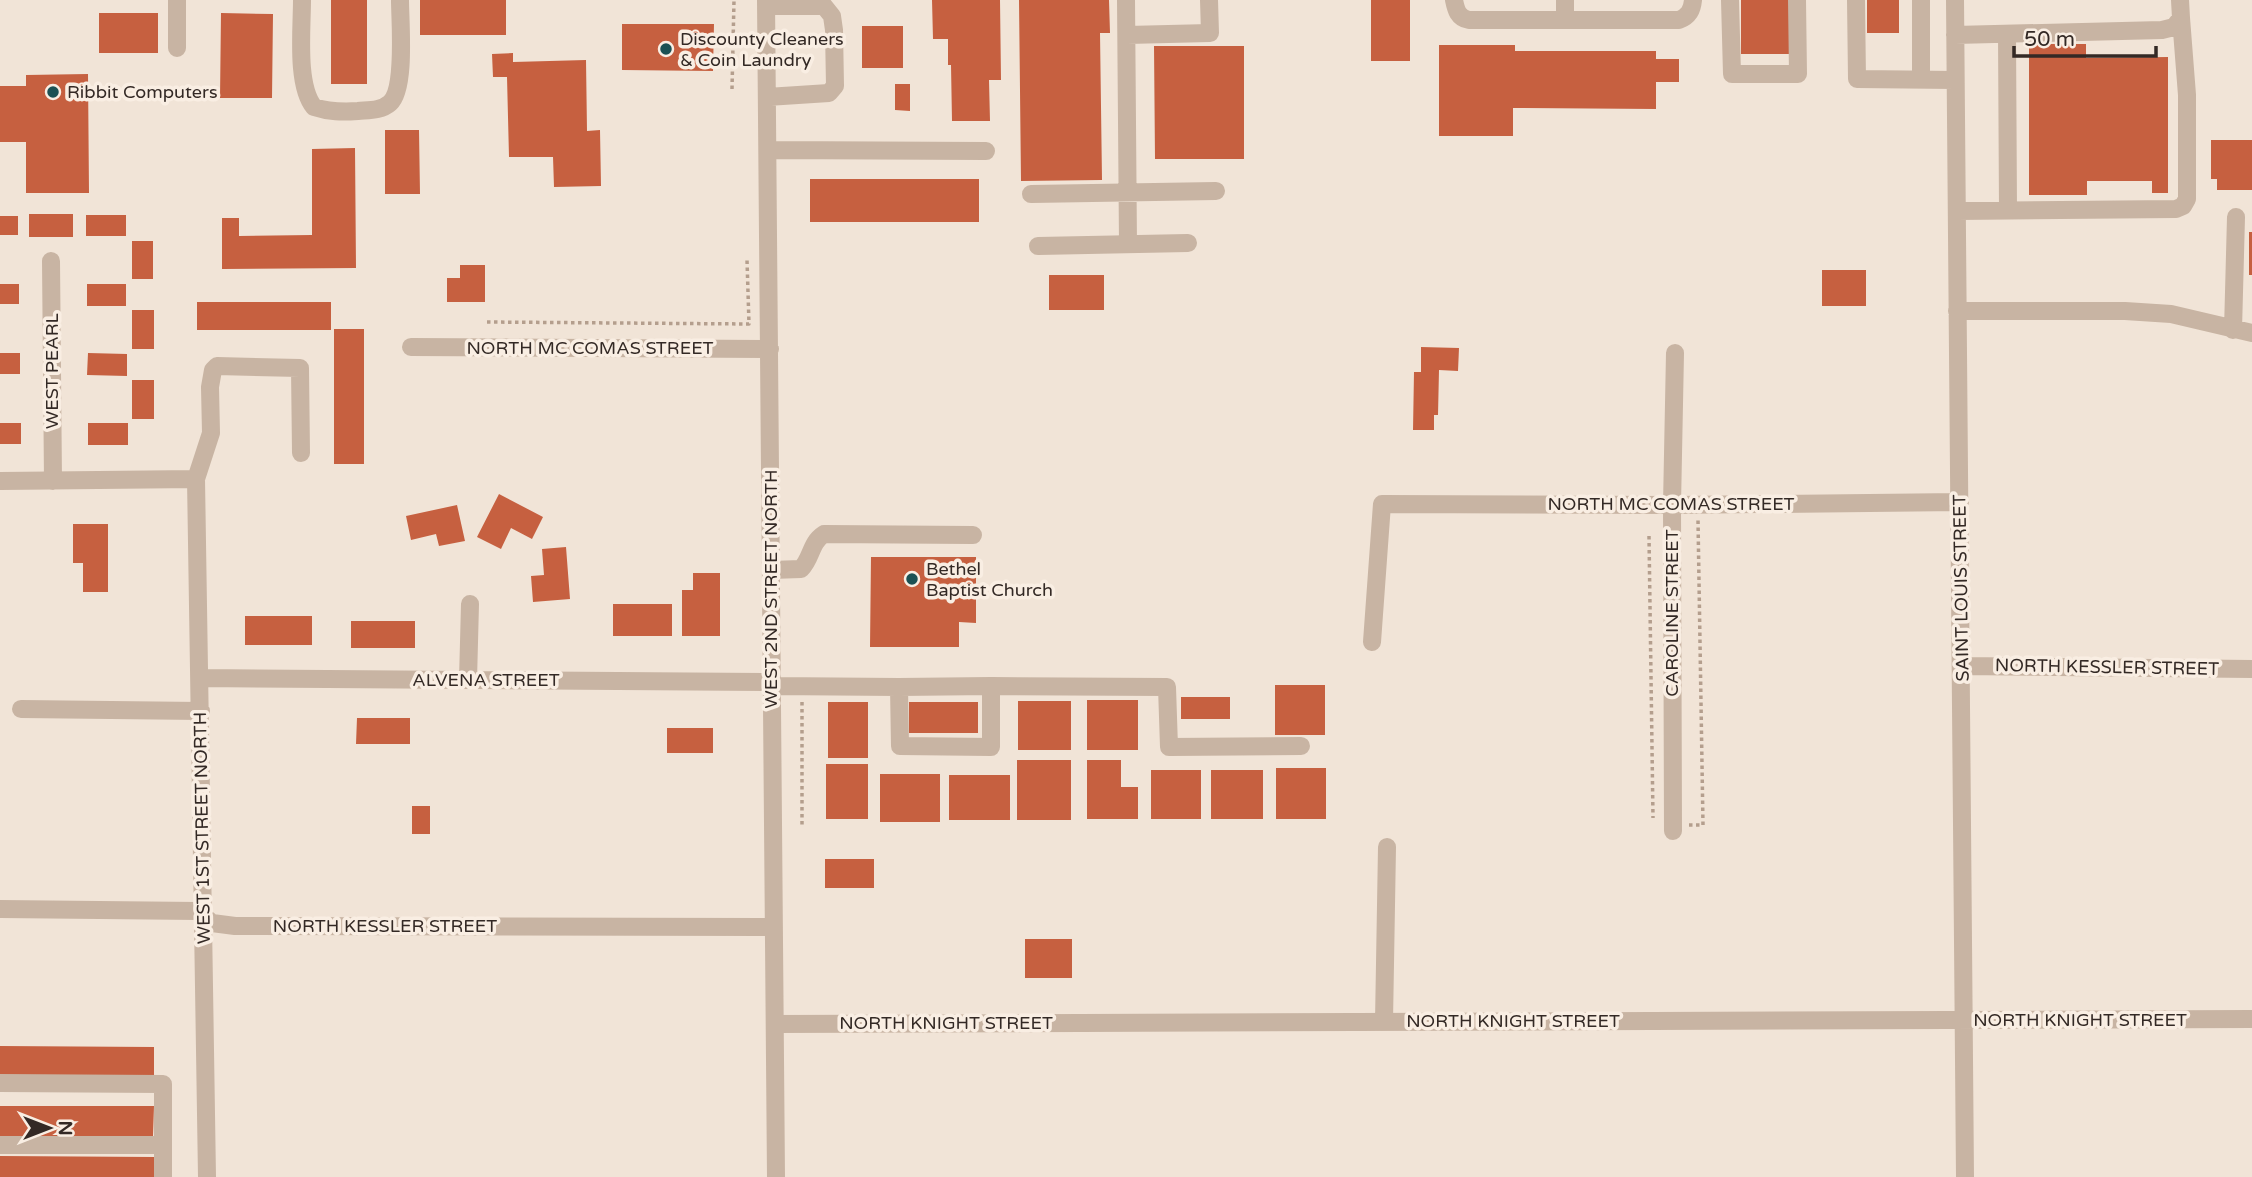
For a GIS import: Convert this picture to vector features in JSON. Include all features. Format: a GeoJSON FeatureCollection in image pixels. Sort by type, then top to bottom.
{"type":"FeatureCollection","features":[{"type":"Feature","properties":{"kind":"street"},"geometry":{"type":"LineString","coordinates":[[177,0],[177,48]]}},
{"type":"Feature","properties":{"kind":"street"},"geometry":{"type":"LineString","coordinates":[[302,0],[302,55],[306,94],[314,107],[338,112],[375,110],[390,103],[396,92],[400,71],[400,0]]}},
{"type":"Feature","properties":{"kind":"street"},"geometry":{"type":"LineString","coordinates":[[1126,0],[1128,244]]}},
{"type":"Feature","properties":{"kind":"street"},"geometry":{"type":"LineString","coordinates":[[1127,35],[1210,33],[1209,0]]}},
{"type":"Feature","properties":{"kind":"street"},"geometry":{"type":"LineString","coordinates":[[1454,0],[1458,13],[1463,19],[1469,20],[1679,20],[1690,12],[1693,0]]}},
{"type":"Feature","properties":{"kind":"street"},"geometry":{"type":"LineString","coordinates":[[1565,0],[1565,20]]}},
{"type":"Feature","properties":{"kind":"street"},"geometry":{"type":"LineString","coordinates":[[1730,0],[1732,74],[1798,74],[1797,0]]}},
{"type":"Feature","properties":{"kind":"street"},"geometry":{"type":"LineString","coordinates":[[1856,0],[1857,79],[1955,80]]}},
{"type":"Feature","properties":{"kind":"street"},"geometry":{"type":"LineString","coordinates":[[1920,0],[1920,80]]}},
{"type":"Feature","properties":{"kind":"street","name":"SAINT LOUIS STREET"},"geometry":{"type":"LineString","coordinates":[[1955,0],[1965,1177]]}},
{"type":"Feature","properties":{"kind":"street"},"geometry":{"type":"LineString","coordinates":[[766,3],[830,3],[834,30],[835,86],[829,93],[820,95],[767,97]]}},
{"type":"Feature","properties":{"kind":"street","name":"WEST 2ND STREET NORTH"},"geometry":{"type":"LineString","coordinates":[[766,3],[776,1177]]}},
{"type":"Feature","properties":{"kind":"street"},"geometry":{"type":"LineString","coordinates":[[1955,35],[2162,30],[2174,27],[2180,9]]}},
{"type":"Feature","properties":{"kind":"street"},"geometry":{"type":"LineString","coordinates":[[1956,211],[2176,209],[2183,206],[2187,199],[2187,95],[2180,9]]}},
{"type":"Feature","properties":{"kind":"street"},"geometry":{"type":"LineString","coordinates":[[2007,34],[2008,210]]}},
{"type":"Feature","properties":{"kind":"street"},"geometry":{"type":"LineString","coordinates":[[768,150],[986,151]]}},
{"type":"Feature","properties":{"kind":"street"},"geometry":{"type":"LineString","coordinates":[[1031,194],[1216,191]]}},
{"type":"Feature","properties":{"kind":"street"},"geometry":{"type":"LineString","coordinates":[[2233,330],[2236,217]]}},
{"type":"Feature","properties":{"kind":"street"},"geometry":{"type":"LineString","coordinates":[[1038,246],[1188,243]]}},
{"type":"Feature","properties":{"kind":"street","name":"WEST PEARL"},"geometry":{"type":"LineString","coordinates":[[51,261],[53,481]]}},
{"type":"Feature","properties":{"kind":"street"},"geometry":{"type":"LineString","coordinates":[[1957,311],[2171,314],[2252,333]]}},
{"type":"Feature","properties":{"kind":"street","name":"NORTH MC COMAS STREET"},"geometry":{"type":"LineString","coordinates":[[411,347],[770,349]]}},
{"type":"Feature","properties":{"kind":"street","name":"CAROLINE STREET"},"geometry":{"type":"LineString","coordinates":[[1674,831],[1672,505],[1675,353]]}},
{"type":"Feature","properties":{"kind":"street","name":"WEST 1ST STREET NORTH"},"geometry":{"type":"LineString","coordinates":[[207,1177],[196,479],[211,433],[210,387],[213,370],[217,366],[300,368],[301,453]]}},
{"type":"Feature","properties":{"kind":"street"},"geometry":{"type":"LineString","coordinates":[[0,481],[196,479]]}},
{"type":"Feature","properties":{"kind":"street","name":"NORTH MC COMAS STREET"},"geometry":{"type":"LineString","coordinates":[[1372,642],[1382,504],[1960,502]]}},
{"type":"Feature","properties":{"kind":"street"},"geometry":{"type":"LineString","coordinates":[[771,570],[801,569],[806,564],[816,539],[824,534],[973,535]]}},
{"type":"Feature","properties":{"kind":"street"},"geometry":{"type":"LineString","coordinates":[[468,680],[470,604]]}},
{"type":"Feature","properties":{"kind":"street","name":"NORTH KESSLER STREET"},"geometry":{"type":"LineString","coordinates":[[1962,666],[2252,668]]}},
{"type":"Feature","properties":{"kind":"street","name":"ALVENA STREET"},"geometry":{"type":"LineString","coordinates":[[200,678],[899,687],[1167,687],[1169,747],[1301,746]]}},
{"type":"Feature","properties":{"kind":"street"},"geometry":{"type":"LineString","coordinates":[[899,687],[900,746],[991,747],[991,686]]}},
{"type":"Feature","properties":{"kind":"street"},"geometry":{"type":"LineString","coordinates":[[21,709],[201,711]]}},
{"type":"Feature","properties":{"kind":"street"},"geometry":{"type":"LineString","coordinates":[[1384,1022],[1387,847]]}},
{"type":"Feature","properties":{"kind":"street","name":"NORTH KESSLER STREET"},"geometry":{"type":"LineString","coordinates":[[0,909],[198,911],[212,923],[235,926],[774,927]]}},
{"type":"Feature","properties":{"kind":"street","name":"NORTH KNIGHT STREET"},"geometry":{"type":"LineString","coordinates":[[775,1024],[2252,1019]]}},
{"type":"Feature","properties":{"kind":"street"},"geometry":{"type":"LineString","coordinates":[[0,1083],[163,1084],[163,1177]]}},
{"type":"Feature","properties":{"kind":"street"},"geometry":{"type":"LineString","coordinates":[[0,1145],[163,1145]]}},
{"type":"Feature","properties":{"kind":"path"},"geometry":{"type":"LineString","coordinates":[[732,89],[734,0]]}},
{"type":"Feature","properties":{"kind":"path"},"geometry":{"type":"LineString","coordinates":[[487,323],[749,324],[747,260]]}},
{"type":"Feature","properties":{"kind":"path"},"geometry":{"type":"LineString","coordinates":[[802,686],[802,827]]}},
{"type":"Feature","properties":{"kind":"building"},"geometry":{"type":"Polygon","coordinates":[[[331,0],[367,0],[367,84],[331,84],[331,0]]]}},
{"type":"Feature","properties":{"kind":"building"},"geometry":{"type":"Polygon","coordinates":[[[420,0],[506,0],[506,35],[420,35],[420,0]]]}},
{"type":"Feature","properties":{"kind":"building"},"geometry":{"type":"Polygon","coordinates":[[[932,0],[1000,0],[1001,80],[989,80],[990,121],[952,121],[948,39],[933,39],[932,0]]]}},
{"type":"Feature","properties":{"kind":"building"},"geometry":{"type":"Polygon","coordinates":[[[1019,0],[1109,0],[1110,33],[1100,33],[1102,180],[1021,181],[1019,0]]]}},
{"type":"Feature","properties":{"kind":"building"},"geometry":{"type":"Polygon","coordinates":[[[1371,0],[1410,0],[1410,61],[1371,61],[1371,0]]]}},
{"type":"Feature","properties":{"kind":"building"},"geometry":{"type":"Polygon","coordinates":[[[1741,0],[1790,0],[1790,54],[1741,54],[1741,0]]]}},
{"type":"Feature","properties":{"kind":"building"},"geometry":{"type":"Polygon","coordinates":[[[1867,0],[1899,0],[1899,33],[1867,33],[1867,0]]]}},
{"type":"Feature","properties":{"kind":"building"},"geometry":{"type":"Polygon","coordinates":[[[99,13],[158,13],[158,53],[99,53],[99,13]]]}},
{"type":"Feature","properties":{"kind":"building"},"geometry":{"type":"Polygon","coordinates":[[[221,13],[273,14],[272,98],[220,98],[221,13]]]}},
{"type":"Feature","properties":{"kind":"building"},"geometry":{"type":"Polygon","coordinates":[[[622,24],[714,24],[713,71],[622,70],[622,24]]]}},
{"type":"Feature","properties":{"kind":"building"},"geometry":{"type":"Polygon","coordinates":[[[862,26],[903,26],[903,68],[862,68],[862,26]]]}},
{"type":"Feature","properties":{"kind":"building"},"geometry":{"type":"Polygon","coordinates":[[[2029,44],[2086,44],[2086,58],[2168,57],[2168,193],[2152,193],[2152,181],[2087,181],[2087,195],[2029,195],[2029,44]]]}},
{"type":"Feature","properties":{"kind":"building"},"geometry":{"type":"Polygon","coordinates":[[[1439,45],[1515,45],[1515,51],[1656,51],[1656,59],[1679,59],[1679,82],[1656,82],[1656,109],[1513,108],[1513,136],[1439,136],[1439,45]]]}},
{"type":"Feature","properties":{"kind":"building"},"geometry":{"type":"Polygon","coordinates":[[[1154,46],[1244,46],[1244,159],[1155,159],[1154,46]]]}},
{"type":"Feature","properties":{"kind":"building"},"geometry":{"type":"Polygon","coordinates":[[[513,53],[513,62],[586,60],[587,131],[600,130],[601,186],[554,187],[553,157],[509,157],[507,77],[493,77],[492,54],[513,53]]]}},
{"type":"Feature","properties":{"kind":"building"},"geometry":{"type":"Polygon","coordinates":[[[88,74],[89,193],[26,193],[26,142],[0,142],[0,86],[26,86],[26,75],[88,74]]]}},
{"type":"Feature","properties":{"kind":"building"},"geometry":{"type":"Polygon","coordinates":[[[895,84],[910,84],[910,111],[895,110],[895,84]]]}},
{"type":"Feature","properties":{"kind":"building"},"geometry":{"type":"Polygon","coordinates":[[[385,130],[419,130],[420,194],[385,194],[385,130]]]}},
{"type":"Feature","properties":{"kind":"building"},"geometry":{"type":"Polygon","coordinates":[[[2211,140],[2252,140],[2252,190],[2217,190],[2217,179],[2211,179],[2211,140]]]}},
{"type":"Feature","properties":{"kind":"building"},"geometry":{"type":"Polygon","coordinates":[[[355,148],[356,268],[222,269],[222,218],[239,218],[239,236],[312,235],[312,149],[355,148]]]}},
{"type":"Feature","properties":{"kind":"building"},"geometry":{"type":"Polygon","coordinates":[[[810,179],[979,179],[979,222],[810,222],[810,179]]]}},
{"type":"Feature","properties":{"kind":"building"},"geometry":{"type":"Polygon","coordinates":[[[29,214],[73,214],[73,237],[29,237],[29,214]]]}},
{"type":"Feature","properties":{"kind":"building"},"geometry":{"type":"Polygon","coordinates":[[[86,215],[126,215],[126,236],[86,236],[86,215]]]}},
{"type":"Feature","properties":{"kind":"building"},"geometry":{"type":"Polygon","coordinates":[[[0,216],[18,216],[18,235],[0,235],[0,216]]]}},
{"type":"Feature","properties":{"kind":"building"},"geometry":{"type":"Polygon","coordinates":[[[2249,232],[2252,232],[2252,275],[2249,275],[2249,232]]]}},
{"type":"Feature","properties":{"kind":"building"},"geometry":{"type":"Polygon","coordinates":[[[132,241],[153,241],[153,279],[132,279],[132,241]]]}},
{"type":"Feature","properties":{"kind":"building"},"geometry":{"type":"Polygon","coordinates":[[[460,265],[485,265],[485,302],[447,302],[447,278],[460,278],[460,265]]]}},
{"type":"Feature","properties":{"kind":"building"},"geometry":{"type":"Polygon","coordinates":[[[1822,270],[1866,270],[1866,306],[1822,306],[1822,270]]]}},
{"type":"Feature","properties":{"kind":"building"},"geometry":{"type":"Polygon","coordinates":[[[1049,275],[1104,275],[1104,310],[1049,310],[1049,275]]]}},
{"type":"Feature","properties":{"kind":"building"},"geometry":{"type":"Polygon","coordinates":[[[0,284],[19,284],[19,304],[0,304],[0,284]]]}},
{"type":"Feature","properties":{"kind":"building"},"geometry":{"type":"Polygon","coordinates":[[[87,284],[126,284],[126,306],[87,306],[87,284]]]}},
{"type":"Feature","properties":{"kind":"building"},"geometry":{"type":"Polygon","coordinates":[[[197,302],[331,302],[331,330],[197,330],[197,302]]]}},
{"type":"Feature","properties":{"kind":"building"},"geometry":{"type":"Polygon","coordinates":[[[132,310],[154,310],[154,349],[132,349],[132,310]]]}},
{"type":"Feature","properties":{"kind":"building"},"geometry":{"type":"Polygon","coordinates":[[[334,329],[364,329],[364,464],[334,464],[334,329]]]}},
{"type":"Feature","properties":{"kind":"building"},"geometry":{"type":"Polygon","coordinates":[[[1421,347],[1459,348],[1458,371],[1439,370],[1438,415],[1434,415],[1434,430],[1413,430],[1414,372],[1421,372],[1421,347]]]}},
{"type":"Feature","properties":{"kind":"building"},"geometry":{"type":"Polygon","coordinates":[[[0,353],[20,353],[20,374],[0,374],[0,353]]]}},
{"type":"Feature","properties":{"kind":"building"},"geometry":{"type":"Polygon","coordinates":[[[88,353],[127,354],[127,376],[87,375],[88,353]]]}},
{"type":"Feature","properties":{"kind":"building"},"geometry":{"type":"Polygon","coordinates":[[[132,380],[154,380],[154,419],[132,419],[132,380]]]}},
{"type":"Feature","properties":{"kind":"building"},"geometry":{"type":"Polygon","coordinates":[[[0,423],[21,423],[21,444],[0,444],[0,423]]]}},
{"type":"Feature","properties":{"kind":"building"},"geometry":{"type":"Polygon","coordinates":[[[88,423],[128,423],[128,445],[88,445],[88,423]]]}},
{"type":"Feature","properties":{"kind":"building"},"geometry":{"type":"Polygon","coordinates":[[[499,494],[543,517],[532,539],[511,528],[501,549],[477,537],[499,494]]]}},
{"type":"Feature","properties":{"kind":"building"},"geometry":{"type":"Polygon","coordinates":[[[457,505],[465,541],[439,546],[436,534],[411,540],[406,516],[457,505]]]}},
{"type":"Feature","properties":{"kind":"building"},"geometry":{"type":"Polygon","coordinates":[[[73,524],[108,524],[108,592],[83,592],[83,563],[73,563],[73,524]]]}},
{"type":"Feature","properties":{"kind":"building"},"geometry":{"type":"Polygon","coordinates":[[[566,547],[570,599],[533,602],[531,576],[544,575],[542,549],[566,547]]]}},
{"type":"Feature","properties":{"kind":"building"},"geometry":{"type":"Polygon","coordinates":[[[871,557],[976,557],[976,623],[959,622],[959,647],[870,647],[871,557]]]}},
{"type":"Feature","properties":{"kind":"building"},"geometry":{"type":"Polygon","coordinates":[[[693,573],[720,573],[720,636],[682,636],[682,590],[693,590],[693,573]]]}},
{"type":"Feature","properties":{"kind":"building"},"geometry":{"type":"Polygon","coordinates":[[[613,604],[672,604],[672,636],[613,636],[613,604]]]}},
{"type":"Feature","properties":{"kind":"building"},"geometry":{"type":"Polygon","coordinates":[[[245,616],[312,616],[312,645],[245,645],[245,616]]]}},
{"type":"Feature","properties":{"kind":"building"},"geometry":{"type":"Polygon","coordinates":[[[351,621],[415,621],[415,648],[351,648],[351,621]]]}},
{"type":"Feature","properties":{"kind":"building"},"geometry":{"type":"Polygon","coordinates":[[[1275,685],[1325,685],[1325,735],[1275,735],[1275,685]]]}},
{"type":"Feature","properties":{"kind":"building"},"geometry":{"type":"Polygon","coordinates":[[[1181,697],[1230,697],[1230,719],[1181,719],[1181,697]]]}},
{"type":"Feature","properties":{"kind":"building"},"geometry":{"type":"Polygon","coordinates":[[[1087,700],[1138,700],[1138,750],[1087,750],[1087,700]]]}},
{"type":"Feature","properties":{"kind":"building"},"geometry":{"type":"Polygon","coordinates":[[[1018,701],[1071,701],[1071,750],[1018,750],[1018,701]]]}},
{"type":"Feature","properties":{"kind":"building"},"geometry":{"type":"Polygon","coordinates":[[[828,702],[868,702],[868,758],[828,758],[828,702]]]}},
{"type":"Feature","properties":{"kind":"building"},"geometry":{"type":"Polygon","coordinates":[[[909,702],[978,702],[978,733],[909,733],[909,702]]]}},
{"type":"Feature","properties":{"kind":"building"},"geometry":{"type":"Polygon","coordinates":[[[357,718],[410,718],[410,744],[356,744],[357,718]]]}},
{"type":"Feature","properties":{"kind":"building"},"geometry":{"type":"Polygon","coordinates":[[[667,728],[713,728],[713,753],[667,753],[667,728]]]}},
{"type":"Feature","properties":{"kind":"building"},"geometry":{"type":"Polygon","coordinates":[[[1017,760],[1071,760],[1071,820],[1017,820],[1017,760]]]}},
{"type":"Feature","properties":{"kind":"building"},"geometry":{"type":"Polygon","coordinates":[[[1087,760],[1121,760],[1121,787],[1138,787],[1138,819],[1087,819],[1087,760]]]}},
{"type":"Feature","properties":{"kind":"building"},"geometry":{"type":"Polygon","coordinates":[[[826,764],[868,764],[868,819],[826,819],[826,764]]]}},
{"type":"Feature","properties":{"kind":"building"},"geometry":{"type":"Polygon","coordinates":[[[1276,768],[1326,768],[1326,819],[1276,819],[1276,768]]]}},
{"type":"Feature","properties":{"kind":"building"},"geometry":{"type":"Polygon","coordinates":[[[1151,770],[1201,770],[1201,819],[1151,819],[1151,770]]]}},
{"type":"Feature","properties":{"kind":"building"},"geometry":{"type":"Polygon","coordinates":[[[1211,770],[1263,770],[1263,819],[1211,819],[1211,770]]]}},
{"type":"Feature","properties":{"kind":"building"},"geometry":{"type":"Polygon","coordinates":[[[880,774],[940,774],[940,822],[880,822],[880,774]]]}},
{"type":"Feature","properties":{"kind":"building"},"geometry":{"type":"Polygon","coordinates":[[[949,775],[1010,775],[1010,820],[949,820],[949,775]]]}},
{"type":"Feature","properties":{"kind":"building"},"geometry":{"type":"Polygon","coordinates":[[[412,806],[430,806],[430,834],[412,834],[412,806]]]}},
{"type":"Feature","properties":{"kind":"building"},"geometry":{"type":"Polygon","coordinates":[[[825,859],[874,859],[874,888],[825,888],[825,859]]]}},
{"type":"Feature","properties":{"kind":"building"},"geometry":{"type":"Polygon","coordinates":[[[1025,939],[1072,939],[1072,978],[1025,978],[1025,939]]]}},
{"type":"Feature","properties":{"kind":"building"},"geometry":{"type":"Polygon","coordinates":[[[0,1046],[154,1047],[154,1077],[0,1076],[0,1046]]]}},
{"type":"Feature","properties":{"kind":"building"},"geometry":{"type":"Polygon","coordinates":[[[0,1106],[154,1106],[153,1136],[0,1136],[0,1106]]]}},
{"type":"Feature","properties":{"kind":"building"},"geometry":{"type":"Polygon","coordinates":[[[0,1156],[154,1157],[154,1177],[0,1177],[0,1156]]]}},
{"type":"Feature","properties":{"kind":"place","name":"Discounty Cleaners & Coin Laundry"},"geometry":{"type":"Point","coordinates":[666,49]}},
{"type":"Feature","properties":{"kind":"place","name":"Ribbit Computers"},"geometry":{"type":"Point","coordinates":[53,92]}},
{"type":"Feature","properties":{"kind":"place","name":"Bethel Baptist Church"},"geometry":{"type":"Point","coordinates":[912,579]}}]}
